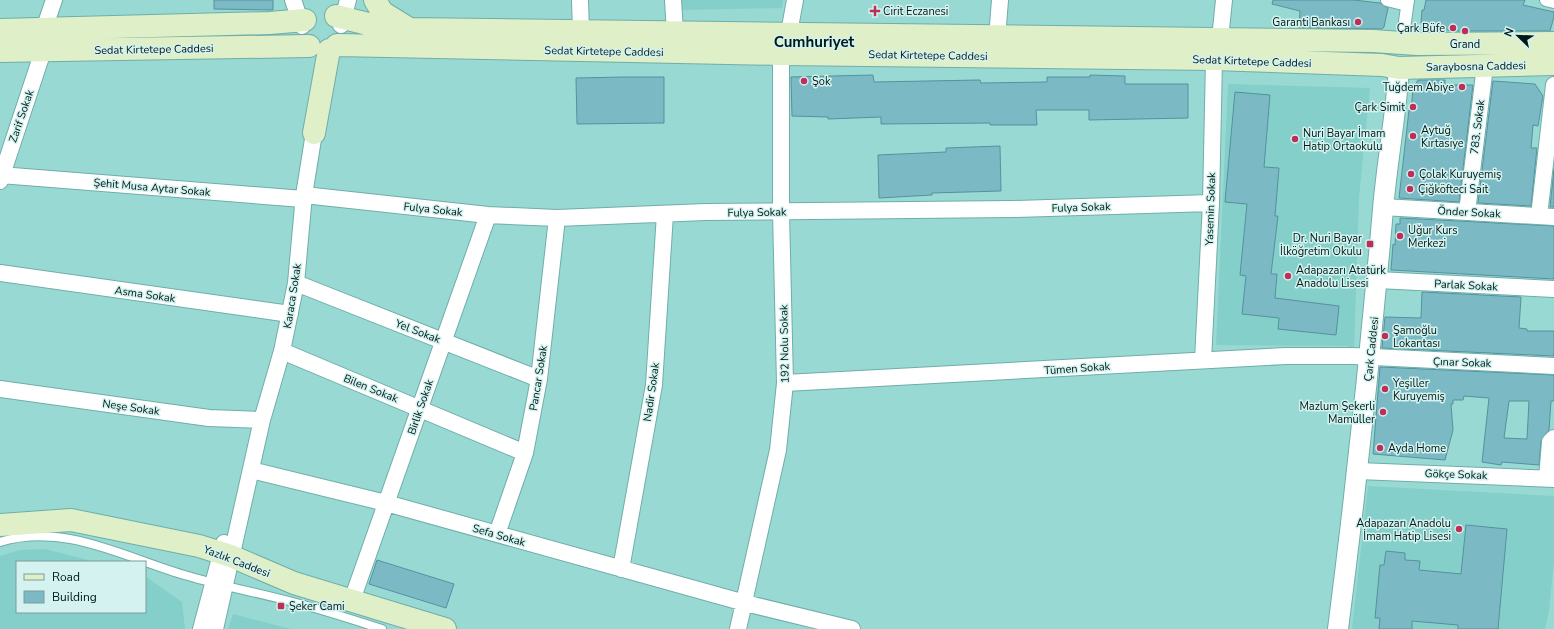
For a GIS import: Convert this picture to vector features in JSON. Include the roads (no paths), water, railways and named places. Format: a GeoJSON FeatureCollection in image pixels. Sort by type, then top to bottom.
{"type":"FeatureCollection","features":[{"type":"Feature","properties":{"kind":"main road"},"geometry":{"type":"LineString","coordinates":[[375,0],[382,12],[410,29]]}},
{"type":"Feature","properties":{"kind":"main road","name":"Sedat Kirtetepe Caddesi"},"geometry":{"type":"LineString","coordinates":[[0,30],[270,24],[324,29],[781,54],[1217,49],[1373,41],[1410,43]]}},
{"type":"Feature","properties":{"kind":"main road","name":"Sedat Kirtetepe Caddesi"},"geometry":{"type":"LineString","coordinates":[[0,51],[43,52],[324,29],[380,27],[410,29],[789,33],[997,38],[1217,49],[1382,65],[1399,68]]}},
{"type":"Feature","properties":{"kind":"main road"},"geometry":{"type":"LineString","coordinates":[[314,133],[324,29]]}},
{"type":"Feature","properties":{"kind":"main road"},"geometry":{"type":"LineString","coordinates":[[1373,41],[1391,54],[1399,68]]}},
{"type":"Feature","properties":{"kind":"main road","name":"Saraybosna Caddesi"},"geometry":{"type":"LineString","coordinates":[[1410,43],[1554,44]]}},
{"type":"Feature","properties":{"kind":"main road","name":"Saraybosna Caddesi"},"geometry":{"type":"LineString","coordinates":[[1399,68],[1554,64]]}},
{"type":"Feature","properties":{"kind":"main road","name":"Yazlık Caddesi"},"geometry":{"type":"LineString","coordinates":[[1,527],[71,520],[199,546],[225,554],[294,583],[445,629]]}},
{"type":"Feature","properties":{"kind":"street"},"geometry":{"type":"LineString","coordinates":[[44,29],[54,0]]}},
{"type":"Feature","properties":{"kind":"street"},"geometry":{"type":"LineString","coordinates":[[293,0],[324,29]]}},
{"type":"Feature","properties":{"kind":"street"},"geometry":{"type":"LineString","coordinates":[[580,0],[581,32]]}},
{"type":"Feature","properties":{"kind":"street"},"geometry":{"type":"LineString","coordinates":[[673,0],[675,32]]}},
{"type":"Feature","properties":{"kind":"street"},"geometry":{"type":"LineString","coordinates":[[789,33],[795,0]]}},
{"type":"Feature","properties":{"kind":"street"},"geometry":{"type":"LineString","coordinates":[[997,38],[1000,0]]}},
{"type":"Feature","properties":{"kind":"street","name":"Yasemin Sokak"},"geometry":{"type":"LineString","coordinates":[[1203,360],[1217,49],[1224,0]]}},
{"type":"Feature","properties":{"kind":"street"},"geometry":{"type":"LineString","coordinates":[[1387,0],[1407,3],[1410,43]]}},
{"type":"Feature","properties":{"kind":"street"},"geometry":{"type":"LineString","coordinates":[[1546,0],[1554,2]]}},
{"type":"Feature","properties":{"kind":"street","name":"Zarif Sokak"},"geometry":{"type":"LineString","coordinates":[[0,177],[43,52]]}},
{"type":"Feature","properties":{"kind":"street","name":"192 Nolu Sokak"},"geometry":{"type":"LineString","coordinates":[[738,629],[778,450],[785,383],[781,212],[781,54]]}},
{"type":"Feature","properties":{"kind":"street","name":"783. Sokak"},"geometry":{"type":"LineString","coordinates":[[1467,212],[1484,66]]}},
{"type":"Feature","properties":{"kind":"street","name":"Çark Caddesi"},"geometry":{"type":"LineString","coordinates":[[1338,629],[1358,471],[1378,280],[1383,207],[1397,104],[1399,68]]}},
{"type":"Feature","properties":{"kind":"street"},"geometry":{"type":"LineString","coordinates":[[1547,217],[1554,85]]}},
{"type":"Feature","properties":{"kind":"street","name":"Karaca Sokak"},"geometry":{"type":"LineString","coordinates":[[218,585],[225,554],[252,463],[262,420],[282,351],[290,314],[296,283],[303,197],[314,133]]}},
{"type":"Feature","properties":{"kind":"street","name":"Şehit Musa Aytar Sokak"},"geometry":{"type":"LineString","coordinates":[[0,177],[303,197]]}},
{"type":"Feature","properties":{"kind":"street","name":"Fulya Sokak"},"geometry":{"type":"LineString","coordinates":[[303,197],[488,215],[557,218],[664,214],[1013,209],[1211,203]]}},
{"type":"Feature","properties":{"kind":"street","name":"Önder Sokak"},"geometry":{"type":"LineString","coordinates":[[1383,207],[1547,217]]}},
{"type":"Feature","properties":{"kind":"street","name":"Nadir Sokak"},"geometry":{"type":"LineString","coordinates":[[621,569],[654,385],[664,214]]}},
{"type":"Feature","properties":{"kind":"street","name":"Birlik Sokak"},"geometry":{"type":"LineString","coordinates":[[352,600],[488,215]]}},
{"type":"Feature","properties":{"kind":"street","name":"Pancar Sokak"},"geometry":{"type":"LineString","coordinates":[[498,534],[525,453],[539,379],[557,218]]}},
{"type":"Feature","properties":{"kind":"street","name":"Asma Sokak"},"geometry":{"type":"LineString","coordinates":[[0,274],[290,314]]}},
{"type":"Feature","properties":{"kind":"street","name":"Parlak Sokak"},"geometry":{"type":"LineString","coordinates":[[1378,280],[1554,289]]}},
{"type":"Feature","properties":{"kind":"street","name":"Yel Sokak"},"geometry":{"type":"LineString","coordinates":[[296,283],[539,379]]}},
{"type":"Feature","properties":{"kind":"street","name":"Bilen Sokak"},"geometry":{"type":"LineString","coordinates":[[282,351],[525,453]]}},
{"type":"Feature","properties":{"kind":"street","name":"Tümen Sokak"},"geometry":{"type":"LineString","coordinates":[[785,383],[1286,356],[1370,358]]}},
{"type":"Feature","properties":{"kind":"street","name":"Çınar Sokak"},"geometry":{"type":"LineString","coordinates":[[1370,358],[1554,366]]}},
{"type":"Feature","properties":{"kind":"street","name":"Neşe Sokak"},"geometry":{"type":"LineString","coordinates":[[0,389],[209,418],[262,420]]}},
{"type":"Feature","properties":{"kind":"street"},"geometry":{"type":"LineString","coordinates":[[1551,478],[1550,442],[1554,438]]}},
{"type":"Feature","properties":{"kind":"street","name":"Sefa Sokak"},"geometry":{"type":"LineString","coordinates":[[252,463],[386,503],[621,569],[745,603],[852,629]]}},
{"type":"Feature","properties":{"kind":"street","name":"Gökçe Sokak"},"geometry":{"type":"LineString","coordinates":[[1358,471],[1551,478]]}},
{"type":"Feature","properties":{"kind":"street"},"geometry":{"type":"LineString","coordinates":[[201,629],[218,585]]}},
{"type":"Feature","properties":{"kind":"street"},"geometry":{"type":"LineString","coordinates":[[215,629],[218,585]]}},
{"type":"Feature","properties":{"kind":"lane"},"geometry":{"type":"LineString","coordinates":[[1,527],[11,539],[40,537],[69,539],[96,544],[144,561]]}},
{"type":"Feature","properties":{"kind":"lane"},"geometry":{"type":"LineString","coordinates":[[146,562],[186,576],[288,601],[382,629]]}},
{"type":"Feature","properties":{"kind":"place","name":"Cirit Eczanesi"},"geometry":{"type":"Point","coordinates":[875,11]}},
{"type":"Feature","properties":{"kind":"place","name":"Garanti Bankası"},"geometry":{"type":"Point","coordinates":[1358,22]}},
{"type":"Feature","properties":{"kind":"place","name":"Çark Büfe"},"geometry":{"type":"Point","coordinates":[1453,28]}},
{"type":"Feature","properties":{"kind":"place","name":"Grand"},"geometry":{"type":"Point","coordinates":[1465,31]}},
{"type":"Feature","properties":{"kind":"place","name":"Şok"},"geometry":{"type":"Point","coordinates":[804,81]}},
{"type":"Feature","properties":{"kind":"place","name":"Tuğdem Abiye"},"geometry":{"type":"Point","coordinates":[1462,87]}},
{"type":"Feature","properties":{"kind":"place","name":"Çark Simit"},"geometry":{"type":"Point","coordinates":[1413,107]}},
{"type":"Feature","properties":{"kind":"place","name":"Aytuğ Kırtasiye"},"geometry":{"type":"Point","coordinates":[1413,136]}},
{"type":"Feature","properties":{"kind":"place","name":"Nuri Bayar İmam Hatip Ortaokulu"},"geometry":{"type":"Point","coordinates":[1295,139]}},
{"type":"Feature","properties":{"kind":"place","name":"Çolak Kuruyemiş"},"geometry":{"type":"Point","coordinates":[1411,174]}},
{"type":"Feature","properties":{"kind":"place","name":"Çiğköfteci Sait"},"geometry":{"type":"Point","coordinates":[1410,189]}},
{"type":"Feature","properties":{"kind":"place","name":"Uğur Kurs Merkezi"},"geometry":{"type":"Point","coordinates":[1400,236]}},
{"type":"Feature","properties":{"kind":"place","name":"Dr. Nuri Bayar İlköğretim Okulu"},"geometry":{"type":"Point","coordinates":[1370,244]}},
{"type":"Feature","properties":{"kind":"place","name":"Adapazarı Atatürk Anadolu Lisesi"},"geometry":{"type":"Point","coordinates":[1288,276]}},
{"type":"Feature","properties":{"kind":"place","name":"Şamoğlu Lokantası"},"geometry":{"type":"Point","coordinates":[1385,336]}},
{"type":"Feature","properties":{"kind":"place","name":"Yeşiller Kuruyemiş"},"geometry":{"type":"Point","coordinates":[1385,389]}},
{"type":"Feature","properties":{"kind":"place","name":"Mazlum Şekerli Mamüller"},"geometry":{"type":"Point","coordinates":[1383,412]}},
{"type":"Feature","properties":{"kind":"place","name":"Ayda Home"},"geometry":{"type":"Point","coordinates":[1380,448]}},
{"type":"Feature","properties":{"kind":"place","name":"Adapazarı Anadolu İmam Hatip Lisesi"},"geometry":{"type":"Point","coordinates":[1459,529]}},
{"type":"Feature","properties":{"kind":"place","name":"Şeker Cami"},"geometry":{"type":"Point","coordinates":[281,606]}},
{"type":"Feature","properties":{"kind":"district","name":"Cumhuriyet"},"geometry":{"type":"Point","coordinates":[814,42]}}]}
